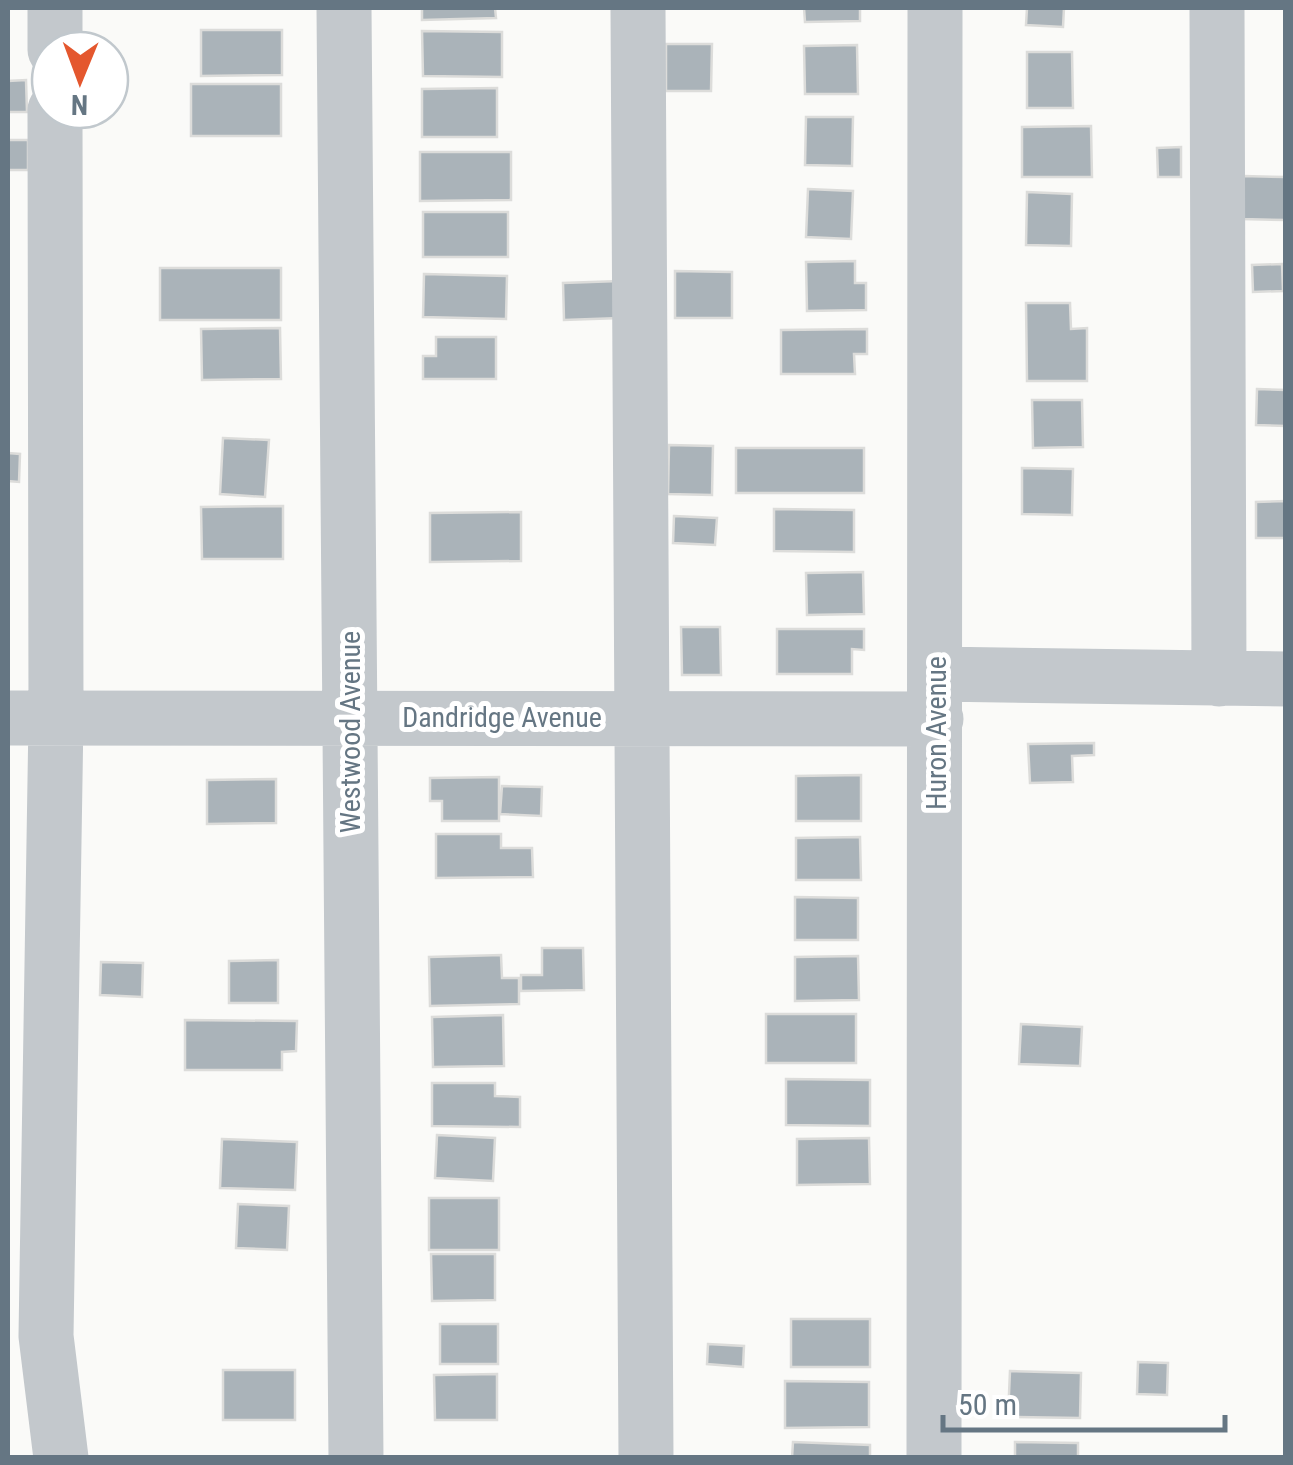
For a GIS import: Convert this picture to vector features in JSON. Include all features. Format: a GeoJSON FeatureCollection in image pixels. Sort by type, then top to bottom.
{"type":"FeatureCollection","features":[{"type":"Feature","properties":{"kind":"street","name":"Westwood Avenue"},"geometry":{"type":"LineString","coordinates":[[344,8],[356,1458]]}},
{"type":"Feature","properties":{"kind":"street"},"geometry":{"type":"LineString","coordinates":[[638,8],[646,1458]]}},
{"type":"Feature","properties":{"kind":"street","name":"Huron Avenue"},"geometry":{"type":"LineString","coordinates":[[934,1458],[936,8]]}},
{"type":"Feature","properties":{"kind":"street"},"geometry":{"type":"LineString","coordinates":[[1217,8],[1219,679]]}},
{"type":"Feature","properties":{"kind":"street"},"geometry":{"type":"LineString","coordinates":[[54,130],[32,718],[46,1336],[60,1458]]}},
{"type":"Feature","properties":{"kind":"street","name":"Dandridge Avenue"},"geometry":{"type":"LineString","coordinates":[[32,718],[644,717],[1219,679],[1286,679]]}},
{"type":"Feature","properties":{"kind":"building"},"geometry":{"type":"Polygon","coordinates":[[[422,8],[495,8],[496,18],[422,20],[422,8]]]}},
{"type":"Feature","properties":{"kind":"building"},"geometry":{"type":"Polygon","coordinates":[[[804,8],[860,8],[860,21],[805,22],[804,8]]]}},
{"type":"Feature","properties":{"kind":"building"},"geometry":{"type":"Polygon","coordinates":[[[1027,8],[1064,8],[1063,27],[1026,25],[1027,8]]]}},
{"type":"Feature","properties":{"kind":"building"},"geometry":{"type":"Polygon","coordinates":[[[201,30],[282,30],[282,75],[201,76],[201,30]]]}},
{"type":"Feature","properties":{"kind":"building"},"geometry":{"type":"Polygon","coordinates":[[[422,31],[502,32],[502,77],[423,76],[422,31]]]}},
{"type":"Feature","properties":{"kind":"building"},"geometry":{"type":"Polygon","coordinates":[[[666,44],[712,44],[711,91],[666,91],[666,44]]]}},
{"type":"Feature","properties":{"kind":"building"},"geometry":{"type":"Polygon","coordinates":[[[857,45],[858,94],[805,94],[804,46],[857,45]]]}},
{"type":"Feature","properties":{"kind":"building"},"geometry":{"type":"Polygon","coordinates":[[[1027,52],[1072,52],[1073,108],[1027,108],[1027,52]]]}},
{"type":"Feature","properties":{"kind":"building"},"geometry":{"type":"Polygon","coordinates":[[[26,80],[27,112],[8,112],[8,81],[26,80]]]}},
{"type":"Feature","properties":{"kind":"building"},"geometry":{"type":"Polygon","coordinates":[[[191,84],[281,84],[281,136],[191,136],[191,84]]]}},
{"type":"Feature","properties":{"kind":"building"},"geometry":{"type":"Polygon","coordinates":[[[497,88],[497,137],[422,137],[422,89],[497,88]]]}},
{"type":"Feature","properties":{"kind":"building"},"geometry":{"type":"Polygon","coordinates":[[[806,117],[853,117],[852,166],[805,165],[806,117]]]}},
{"type":"Feature","properties":{"kind":"building"},"geometry":{"type":"Polygon","coordinates":[[[1091,126],[1092,177],[1022,177],[1022,127],[1091,126]]]}},
{"type":"Feature","properties":{"kind":"building"},"geometry":{"type":"Polygon","coordinates":[[[8,140],[28,140],[28,170],[8,170],[8,140]]]}},
{"type":"Feature","properties":{"kind":"building"},"geometry":{"type":"Polygon","coordinates":[[[1181,147],[1181,177],[1158,177],[1157,148],[1181,147]]]}},
{"type":"Feature","properties":{"kind":"building"},"geometry":{"type":"Polygon","coordinates":[[[420,152],[511,152],[511,200],[420,201],[420,152]]]}},
{"type":"Feature","properties":{"kind":"building"},"geometry":{"type":"Polygon","coordinates":[[[1243,176],[1286,177],[1286,220],[1242,219],[1243,176]]]}},
{"type":"Feature","properties":{"kind":"building"},"geometry":{"type":"Polygon","coordinates":[[[808,189],[853,191],[851,239],[806,237],[808,189]]]}},
{"type":"Feature","properties":{"kind":"building"},"geometry":{"type":"Polygon","coordinates":[[[1027,192],[1072,194],[1071,246],[1026,245],[1027,192]]]}},
{"type":"Feature","properties":{"kind":"building"},"geometry":{"type":"Polygon","coordinates":[[[423,212],[508,212],[508,257],[423,257],[423,212]]]}},
{"type":"Feature","properties":{"kind":"building"},"geometry":{"type":"Polygon","coordinates":[[[855,261],[855,283],[866,283],[866,310],[807,311],[806,262],[855,261]]]}},
{"type":"Feature","properties":{"kind":"building"},"geometry":{"type":"Polygon","coordinates":[[[1282,264],[1283,291],[1253,292],[1252,265],[1282,264]]]}},
{"type":"Feature","properties":{"kind":"building"},"geometry":{"type":"Polygon","coordinates":[[[160,268],[281,268],[281,320],[160,320],[160,268]]]}},
{"type":"Feature","properties":{"kind":"building"},"geometry":{"type":"Polygon","coordinates":[[[675,271],[732,272],[732,318],[675,318],[675,271]]]}},
{"type":"Feature","properties":{"kind":"building"},"geometry":{"type":"Polygon","coordinates":[[[424,274],[507,276],[506,319],[423,317],[424,274]]]}},
{"type":"Feature","properties":{"kind":"building"},"geometry":{"type":"Polygon","coordinates":[[[619,281],[620,318],[564,320],[563,283],[619,281]]]}},
{"type":"Feature","properties":{"kind":"building"},"geometry":{"type":"Polygon","coordinates":[[[1026,303],[1070,303],[1071,329],[1087,328],[1087,381],[1027,381],[1026,303]]]}},
{"type":"Feature","properties":{"kind":"building"},"geometry":{"type":"Polygon","coordinates":[[[280,328],[281,379],[202,380],[201,329],[280,328]]]}},
{"type":"Feature","properties":{"kind":"building"},"geometry":{"type":"Polygon","coordinates":[[[867,329],[867,354],[854,354],[855,374],[781,374],[781,330],[867,329]]]}},
{"type":"Feature","properties":{"kind":"building"},"geometry":{"type":"Polygon","coordinates":[[[436,337],[496,337],[496,379],[423,379],[423,356],[436,356],[436,337]]]}},
{"type":"Feature","properties":{"kind":"building"},"geometry":{"type":"Polygon","coordinates":[[[1257,389],[1286,390],[1286,426],[1256,425],[1257,389]]]}},
{"type":"Feature","properties":{"kind":"building"},"geometry":{"type":"Polygon","coordinates":[[[1032,400],[1082,400],[1083,447],[1033,448],[1032,400]]]}},
{"type":"Feature","properties":{"kind":"building"},"geometry":{"type":"Polygon","coordinates":[[[223,438],[269,440],[265,497],[220,494],[223,438]]]}},
{"type":"Feature","properties":{"kind":"building"},"geometry":{"type":"Polygon","coordinates":[[[669,445],[713,446],[712,495],[668,494],[669,445]]]}},
{"type":"Feature","properties":{"kind":"building"},"geometry":{"type":"Polygon","coordinates":[[[736,448],[864,448],[864,493],[736,493],[736,448]]]}},
{"type":"Feature","properties":{"kind":"building"},"geometry":{"type":"Polygon","coordinates":[[[8,453],[20,454],[19,482],[8,481],[8,453]]]}},
{"type":"Feature","properties":{"kind":"building"},"geometry":{"type":"Polygon","coordinates":[[[1022,468],[1073,469],[1072,515],[1022,514],[1022,468]]]}},
{"type":"Feature","properties":{"kind":"building"},"geometry":{"type":"Polygon","coordinates":[[[1286,501],[1286,538],[1256,538],[1256,502],[1286,501]]]}},
{"type":"Feature","properties":{"kind":"building"},"geometry":{"type":"Polygon","coordinates":[[[283,506],[283,559],[202,559],[201,507],[283,506]]]}},
{"type":"Feature","properties":{"kind":"building"},"geometry":{"type":"Polygon","coordinates":[[[774,509],[854,510],[854,552],[774,551],[774,509]]]}},
{"type":"Feature","properties":{"kind":"building"},"geometry":{"type":"Polygon","coordinates":[[[521,512],[521,561],[430,562],[430,513],[521,512]]]}},
{"type":"Feature","properties":{"kind":"building"},"geometry":{"type":"Polygon","coordinates":[[[674,516],[717,518],[715,545],[673,543],[674,516]]]}},
{"type":"Feature","properties":{"kind":"building"},"geometry":{"type":"Polygon","coordinates":[[[863,572],[864,614],[807,615],[806,573],[863,572]]]}},
{"type":"Feature","properties":{"kind":"building"},"geometry":{"type":"Polygon","coordinates":[[[681,627],[720,627],[721,675],[682,675],[681,627]]]}},
{"type":"Feature","properties":{"kind":"building"},"geometry":{"type":"Polygon","coordinates":[[[777,629],[864,629],[864,650],[852,649],[852,674],[777,674],[777,629]]]}},
{"type":"Feature","properties":{"kind":"building"},"geometry":{"type":"Polygon","coordinates":[[[1094,743],[1094,755],[1072,756],[1073,782],[1030,783],[1028,744],[1094,743]]]}},
{"type":"Feature","properties":{"kind":"building"},"geometry":{"type":"Polygon","coordinates":[[[861,775],[861,821],[796,821],[796,776],[861,775]]]}},
{"type":"Feature","properties":{"kind":"building"},"geometry":{"type":"Polygon","coordinates":[[[499,777],[499,821],[442,821],[442,801],[430,801],[430,778],[499,777]]]}},
{"type":"Feature","properties":{"kind":"building"},"geometry":{"type":"Polygon","coordinates":[[[276,779],[276,823],[207,824],[207,780],[276,779]]]}},
{"type":"Feature","properties":{"kind":"building"},"geometry":{"type":"Polygon","coordinates":[[[502,786],[542,787],[541,816],[500,814],[502,786]]]}},
{"type":"Feature","properties":{"kind":"building"},"geometry":{"type":"Polygon","coordinates":[[[436,834],[501,834],[501,848],[532,848],[533,877],[436,878],[436,834]]]}},
{"type":"Feature","properties":{"kind":"building"},"geometry":{"type":"Polygon","coordinates":[[[860,837],[861,880],[796,880],[796,838],[860,837]]]}},
{"type":"Feature","properties":{"kind":"building"},"geometry":{"type":"Polygon","coordinates":[[[795,897],[858,898],[858,940],[795,940],[795,897]]]}},
{"type":"Feature","properties":{"kind":"building"},"geometry":{"type":"Polygon","coordinates":[[[542,948],[583,948],[584,990],[521,991],[521,975],[542,975],[542,948]]]}},
{"type":"Feature","properties":{"kind":"building"},"geometry":{"type":"Polygon","coordinates":[[[501,955],[502,978],[519,978],[519,1004],[430,1006],[429,957],[501,955]]]}},
{"type":"Feature","properties":{"kind":"building"},"geometry":{"type":"Polygon","coordinates":[[[858,956],[859,1000],[795,1001],[795,957],[858,956]]]}},
{"type":"Feature","properties":{"kind":"building"},"geometry":{"type":"Polygon","coordinates":[[[278,960],[278,1003],[229,1003],[229,961],[278,960]]]}},
{"type":"Feature","properties":{"kind":"building"},"geometry":{"type":"Polygon","coordinates":[[[101,962],[143,963],[142,997],[100,995],[101,962]]]}},
{"type":"Feature","properties":{"kind":"building"},"geometry":{"type":"Polygon","coordinates":[[[766,1014],[856,1014],[856,1063],[766,1063],[766,1014]]]}},
{"type":"Feature","properties":{"kind":"building"},"geometry":{"type":"Polygon","coordinates":[[[503,1015],[504,1066],[433,1067],[432,1017],[503,1015]]]}},
{"type":"Feature","properties":{"kind":"building"},"geometry":{"type":"Polygon","coordinates":[[[185,1020],[297,1021],[296,1051],[282,1052],[282,1070],[185,1070],[185,1020]]]}},
{"type":"Feature","properties":{"kind":"building"},"geometry":{"type":"Polygon","coordinates":[[[1021,1024],[1082,1027],[1080,1066],[1019,1064],[1021,1024]]]}},
{"type":"Feature","properties":{"kind":"building"},"geometry":{"type":"Polygon","coordinates":[[[786,1079],[870,1080],[870,1126],[786,1125],[786,1079]]]}},
{"type":"Feature","properties":{"kind":"building"},"geometry":{"type":"Polygon","coordinates":[[[432,1083],[495,1083],[495,1096],[520,1097],[520,1127],[432,1126],[432,1083]]]}},
{"type":"Feature","properties":{"kind":"building"},"geometry":{"type":"Polygon","coordinates":[[[437,1135],[495,1138],[493,1181],[435,1178],[437,1135]]]}},
{"type":"Feature","properties":{"kind":"building"},"geometry":{"type":"Polygon","coordinates":[[[869,1138],[870,1184],[797,1185],[797,1139],[869,1138]]]}},
{"type":"Feature","properties":{"kind":"building"},"geometry":{"type":"Polygon","coordinates":[[[222,1139],[297,1142],[295,1190],[220,1188],[222,1139]]]}},
{"type":"Feature","properties":{"kind":"building"},"geometry":{"type":"Polygon","coordinates":[[[429,1198],[499,1198],[499,1250],[429,1250],[429,1198]]]}},
{"type":"Feature","properties":{"kind":"building"},"geometry":{"type":"Polygon","coordinates":[[[238,1204],[289,1206],[287,1250],[236,1248],[238,1204]]]}},
{"type":"Feature","properties":{"kind":"building"},"geometry":{"type":"Polygon","coordinates":[[[431,1254],[495,1254],[495,1300],[432,1301],[431,1254]]]}},
{"type":"Feature","properties":{"kind":"building"},"geometry":{"type":"Polygon","coordinates":[[[791,1319],[870,1319],[870,1367],[791,1367],[791,1319]]]}},
{"type":"Feature","properties":{"kind":"building"},"geometry":{"type":"Polygon","coordinates":[[[440,1324],[498,1324],[498,1364],[440,1364],[440,1324]]]}},
{"type":"Feature","properties":{"kind":"building"},"geometry":{"type":"Polygon","coordinates":[[[708,1344],[744,1346],[743,1367],[707,1364],[708,1344]]]}},
{"type":"Feature","properties":{"kind":"building"},"geometry":{"type":"Polygon","coordinates":[[[1138,1362],[1168,1363],[1167,1395],[1137,1394],[1138,1362]]]}},
{"type":"Feature","properties":{"kind":"building"},"geometry":{"type":"Polygon","coordinates":[[[223,1370],[295,1370],[295,1420],[223,1420],[223,1370]]]}},
{"type":"Feature","properties":{"kind":"building"},"geometry":{"type":"Polygon","coordinates":[[[1010,1371],[1081,1373],[1080,1418],[1008,1417],[1010,1371]]]}},
{"type":"Feature","properties":{"kind":"building"},"geometry":{"type":"Polygon","coordinates":[[[497,1374],[497,1420],[435,1420],[434,1375],[497,1374]]]}},
{"type":"Feature","properties":{"kind":"building"},"geometry":{"type":"Polygon","coordinates":[[[785,1381],[869,1382],[869,1427],[785,1428],[785,1381]]]}},
{"type":"Feature","properties":{"kind":"building"},"geometry":{"type":"Polygon","coordinates":[[[793,1442],[870,1445],[870,1458],[792,1458],[793,1442]]]}},
{"type":"Feature","properties":{"kind":"building"},"geometry":{"type":"Polygon","coordinates":[[[1015,1442],[1078,1443],[1078,1458],[1015,1458],[1015,1442]]]}}]}
